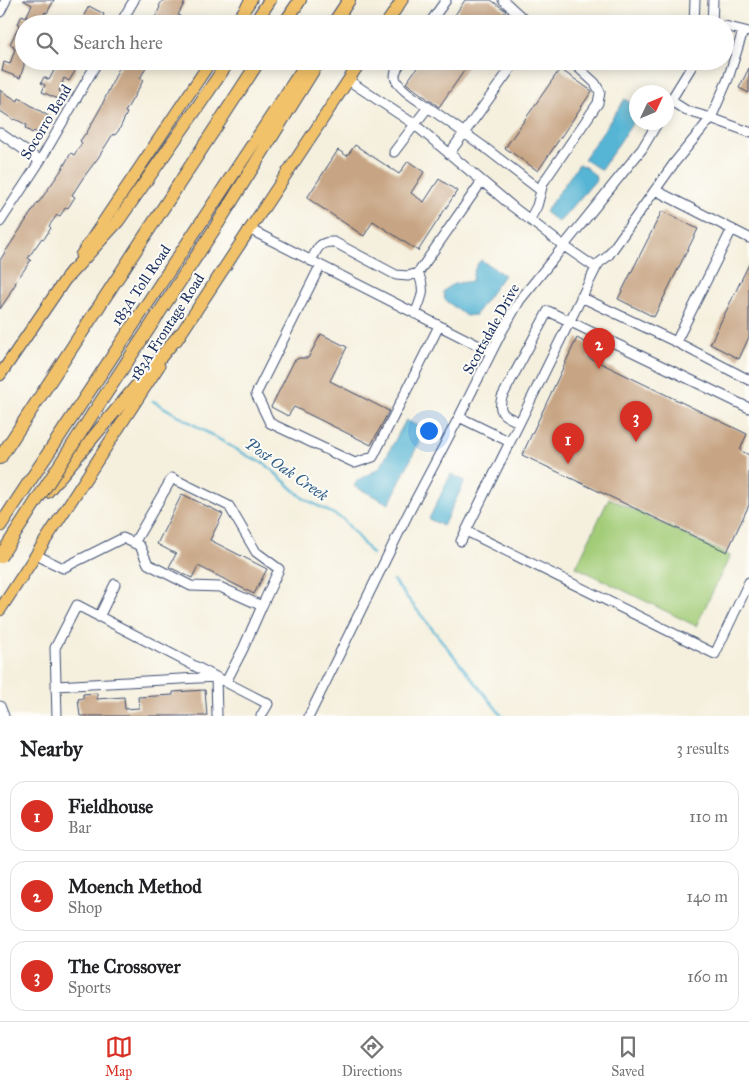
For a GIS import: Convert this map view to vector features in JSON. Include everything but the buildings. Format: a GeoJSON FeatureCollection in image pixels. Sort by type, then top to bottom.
{"type":"FeatureCollection","features":[{"type":"Feature","properties":{"kind":"highway"},"geometry":{"type":"LineString","coordinates":[[260,15],[270,0]]}},
{"type":"Feature","properties":{"kind":"highway"},"geometry":{"type":"LineString","coordinates":[[290,15],[300,0]]}},
{"type":"Feature","properties":{"kind":"highway"},"geometry":{"type":"LineString","coordinates":[[339,15],[349,0]]}},
{"type":"Feature","properties":{"kind":"highway"},"geometry":{"type":"LineString","coordinates":[[346,15],[353,0]]}},
{"type":"Feature","properties":{"kind":"highway"},"geometry":{"type":"LineString","coordinates":[[67,277],[118,221],[223,70]]}},
{"type":"Feature","properties":{"kind":"highway","name":"183A Toll Road"},"geometry":{"type":"LineString","coordinates":[[0,458],[254,70]]}},
{"type":"Feature","properties":{"kind":"highway","name":"183A Toll Road"},"geometry":{"type":"LineString","coordinates":[[0,526],[302,70]]}},
{"type":"Feature","properties":{"kind":"highway"},"geometry":{"type":"LineString","coordinates":[[0,557],[217,225],[313,70]]}},
{"type":"Feature","properties":{"kind":"highway"},"geometry":{"type":"LineString","coordinates":[[0,550],[82,449],[180,334]]}},
{"type":"Feature","properties":{"kind":"main road"},"geometry":{"type":"LineString","coordinates":[[242,15],[251,0]]}},
{"type":"Feature","properties":{"kind":"main road"},"geometry":{"type":"LineString","coordinates":[[392,15],[402,0]]}},
{"type":"Feature","properties":{"kind":"main road"},"geometry":{"type":"LineString","coordinates":[[0,375],[204,70]]}},
{"type":"Feature","properties":{"kind":"main road","name":"183A Frontage Road"},"geometry":{"type":"LineString","coordinates":[[0,610],[355,70]]}},
{"type":"Feature","properties":{"kind":"street"},"geometry":{"type":"LineString","coordinates":[[0,12],[6,0]]}},
{"type":"Feature","properties":{"kind":"street"},"geometry":{"type":"LineString","coordinates":[[125,15],[134,0]]}},
{"type":"Feature","properties":{"kind":"street"},"geometry":{"type":"LineString","coordinates":[[435,15],[446,0]]}},
{"type":"Feature","properties":{"kind":"street"},"geometry":{"type":"LineString","coordinates":[[503,0],[519,15]]}},
{"type":"Feature","properties":{"kind":"street"},"geometry":{"type":"LineString","coordinates":[[694,15],[695,0]]}},
{"type":"Feature","properties":{"kind":"street"},"geometry":{"type":"LineString","coordinates":[[713,0],[714,15]]}},
{"type":"Feature","properties":{"kind":"street"},"geometry":{"type":"LineString","coordinates":[[734,63],[746,31]]}},
{"type":"Feature","properties":{"kind":"street","name":"Socorro Bend"},"geometry":{"type":"LineString","coordinates":[[0,222],[40,161],[93,70]]}},
{"type":"Feature","properties":{"kind":"street"},"geometry":{"type":"LineString","coordinates":[[396,70],[394,75],[396,81],[402,88],[540,190]]}},
{"type":"Feature","properties":{"kind":"street"},"geometry":{"type":"LineString","coordinates":[[449,154],[510,70]]}},
{"type":"Feature","properties":{"kind":"street"},"geometry":{"type":"LineString","coordinates":[[530,219],[537,206],[542,183],[598,103],[600,92],[595,83],[581,70]]}},
{"type":"Feature","properties":{"kind":"street"},"geometry":{"type":"LineString","coordinates":[[674,96],[690,70]]}},
{"type":"Feature","properties":{"kind":"street"},"geometry":{"type":"LineString","coordinates":[[461,541],[596,268],[608,256],[675,162],[711,118],[731,70]]}},
{"type":"Feature","properties":{"kind":"street"},"geometry":{"type":"LineString","coordinates":[[348,80],[414,124],[564,246],[596,268]]}},
{"type":"Feature","properties":{"kind":"street"},"geometry":{"type":"LineString","coordinates":[[674,106],[749,132]]}},
{"type":"Feature","properties":{"kind":"street"},"geometry":{"type":"LineString","coordinates":[[394,152],[428,107]]}},
{"type":"Feature","properties":{"kind":"street","name":"Scottsdale Drive"},"geometry":{"type":"LineString","coordinates":[[308,716],[407,516],[491,352],[520,300],[642,149],[653,130]]}},
{"type":"Feature","properties":{"kind":"street"},"geometry":{"type":"LineString","coordinates":[[0,133],[40,161]]}},
{"type":"Feature","properties":{"kind":"street"},"geometry":{"type":"LineString","coordinates":[[311,261],[318,246],[326,242],[334,242],[396,275],[408,276],[418,273],[482,181]]}},
{"type":"Feature","properties":{"kind":"street"},"geometry":{"type":"LineString","coordinates":[[655,190],[749,238]]}},
{"type":"Feature","properties":{"kind":"street"},"geometry":{"type":"LineString","coordinates":[[676,342],[732,229]]}},
{"type":"Feature","properties":{"kind":"street"},"geometry":{"type":"LineString","coordinates":[[249,230],[491,352]]}},
{"type":"Feature","properties":{"kind":"street"},"geometry":{"type":"LineString","coordinates":[[320,266],[256,394],[270,423],[355,463],[373,457],[440,326]]}},
{"type":"Feature","properties":{"kind":"street"},"geometry":{"type":"LineString","coordinates":[[416,314],[423,296],[422,282],[418,273]]}},
{"type":"Feature","properties":{"kind":"street"},"geometry":{"type":"LineString","coordinates":[[581,297],[676,342],[749,380]]}},
{"type":"Feature","properties":{"kind":"street"},"geometry":{"type":"LineString","coordinates":[[519,422],[506,417],[501,412],[502,397],[548,312],[749,408]]}},
{"type":"Feature","properties":{"kind":"street"},"geometry":{"type":"LineString","coordinates":[[459,417],[510,442]]}},
{"type":"Feature","properties":{"kind":"street"},"geometry":{"type":"LineString","coordinates":[[134,543],[172,478],[228,506],[256,552],[279,569],[226,682]]}},
{"type":"Feature","properties":{"kind":"street"},"geometry":{"type":"LineString","coordinates":[[466,531],[715,654],[749,582]]}},
{"type":"Feature","properties":{"kind":"street"},"geometry":{"type":"LineString","coordinates":[[36,555],[63,568],[124,538],[140,546],[148,564],[191,586],[220,587],[262,606]]}},
{"type":"Feature","properties":{"kind":"street"},"geometry":{"type":"LineString","coordinates":[[100,617],[115,584]]}},
{"type":"Feature","properties":{"kind":"street"},"geometry":{"type":"LineString","coordinates":[[57,716],[55,648],[77,605],[268,704],[261,716]]}},
{"type":"Feature","properties":{"kind":"street"},"geometry":{"type":"LineString","coordinates":[[56,686],[216,677]]}},
{"type":"Feature","properties":{"kind":"street"},"geometry":{"type":"LineString","coordinates":[[216,677],[217,716]]}},
{"type":"Feature","properties":{"kind":"street"},"geometry":{"type":"LineString","coordinates":[[0,706],[4,716]]}},
{"type":"Feature","properties":{"kind":"green space"},"geometry":{"type":"Polygon","coordinates":[[[609,498],[730,556],[696,626],[576,567],[609,498]]]}},
{"type":"Feature","properties":{"kind":"water"},"geometry":{"type":"Polygon","coordinates":[[[625,99],[629,102],[629,128],[601,170],[584,159],[625,99]]]}},
{"type":"Feature","properties":{"kind":"water"},"geometry":{"type":"Polygon","coordinates":[[[579,164],[595,175],[596,180],[558,222],[545,212],[579,164]]]}},
{"type":"Feature","properties":{"kind":"water"},"geometry":{"type":"Polygon","coordinates":[[[481,260],[504,275],[475,315],[466,316],[445,300],[443,292],[453,285],[472,281],[477,264],[481,260]]]}},
{"type":"Feature","properties":{"kind":"water"},"geometry":{"type":"Polygon","coordinates":[[[406,420],[425,430],[389,504],[354,486],[358,480],[380,468],[406,420]]]}},
{"type":"Feature","properties":{"kind":"water"},"geometry":{"type":"Polygon","coordinates":[[[451,474],[465,481],[443,526],[429,519],[451,474]]]}},
{"type":"Feature","properties":{"kind":"waterway","name":"Post Oak Creek"},"geometry":{"type":"LineString","coordinates":[[153,401],[253,459],[264,463],[303,498],[343,519],[372,554]]}},
{"type":"Feature","properties":{"kind":"waterway","name":"Post Oak Creek"},"geometry":{"type":"LineString","coordinates":[[393,580],[502,716]]}},
{"type":"Feature","properties":{"kind":"place","name":"Moench Method"},"geometry":{"type":"Point","coordinates":[599,369]}},
{"type":"Feature","properties":{"kind":"place","name":"The Crossover"},"geometry":{"type":"Point","coordinates":[636,442]}},
{"type":"Feature","properties":{"kind":"place","name":"Fieldhouse"},"geometry":{"type":"Point","coordinates":[568,464]}}]}
